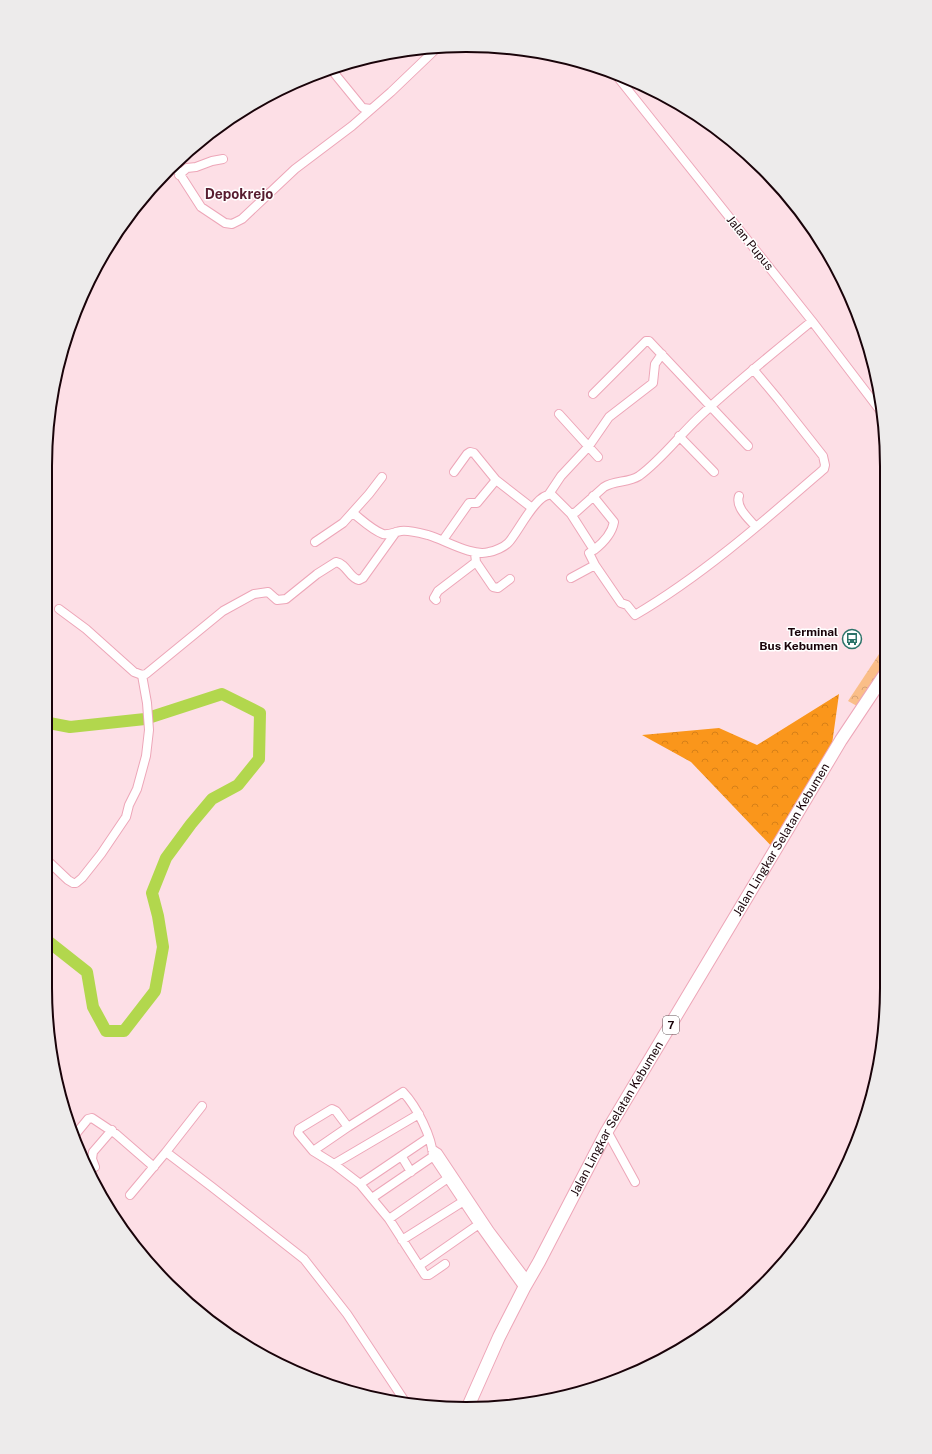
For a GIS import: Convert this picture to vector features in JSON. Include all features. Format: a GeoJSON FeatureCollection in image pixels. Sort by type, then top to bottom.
{"type":"FeatureCollection","features":[{"type":"Feature","properties":{"kind":"highway","name":"Jalan Lingkar Selatan Kebumen"},"geometry":{"type":"LineString","coordinates":[[469,1402],[526,1285],[607,1131],[841,740],[880,682]]}},
{"type":"Feature","properties":{"kind":"street"},"geometry":{"type":"LineString","coordinates":[[176,170],[201,207],[225,223],[232,224],[242,219],[295,169],[352,126],[391,92],[431,54]]}},
{"type":"Feature","properties":{"kind":"street"},"geometry":{"type":"LineString","coordinates":[[335,74],[363,108],[371,109]]}},
{"type":"Feature","properties":{"kind":"street","name":"Jalan Pupus"},"geometry":{"type":"LineString","coordinates":[[623,84],[812,321],[875,403]]}},
{"type":"Feature","properties":{"kind":"street"},"geometry":{"type":"LineString","coordinates":[[179,175],[187,168],[224,159]]}},
{"type":"Feature","properties":{"kind":"street"},"geometry":{"type":"LineString","coordinates":[[571,514],[576,512],[593,496],[609,484],[634,479],[639,476],[710,407],[753,369],[812,321]]}},
{"type":"Feature","properties":{"kind":"street"},"geometry":{"type":"LineString","coordinates":[[593,394],[647,341],[662,354],[748,446]]}},
{"type":"Feature","properties":{"kind":"street"},"geometry":{"type":"LineString","coordinates":[[353,513],[384,534],[402,531],[416,532],[443,540],[476,553],[489,552],[508,543],[532,508],[544,496],[549,494],[561,476],[589,446],[609,417],[653,383],[655,364],[662,354]]}},
{"type":"Feature","properties":{"kind":"street"},"geometry":{"type":"LineString","coordinates":[[549,494],[552,495],[571,514],[595,565],[621,603],[627,605],[635,615],[691,578],[756,528],[824,469],[825,464],[823,456],[753,369]]}},
{"type":"Feature","properties":{"kind":"street"},"geometry":{"type":"LineString","coordinates":[[559,414],[598,457]]}},
{"type":"Feature","properties":{"kind":"street"},"geometry":{"type":"LineString","coordinates":[[679,436],[714,472]]}},
{"type":"Feature","properties":{"kind":"street"},"geometry":{"type":"LineString","coordinates":[[454,472],[463,457],[470,452],[482,462],[496,480],[532,508]]}},
{"type":"Feature","properties":{"kind":"street"},"geometry":{"type":"LineString","coordinates":[[315,542],[342,523],[353,513],[382,477]]}},
{"type":"Feature","properties":{"kind":"street"},"geometry":{"type":"LineString","coordinates":[[443,540],[470,502],[477,503],[496,480]]}},
{"type":"Feature","properties":{"kind":"street"},"geometry":{"type":"LineString","coordinates":[[590,552],[606,539],[613,528],[614,522],[593,496]]}},
{"type":"Feature","properties":{"kind":"street"},"geometry":{"type":"LineString","coordinates":[[739,496],[739,506],[756,528]]}},
{"type":"Feature","properties":{"kind":"street"},"geometry":{"type":"LineString","coordinates":[[59,609],[86,629],[134,672],[142,675],[158,666],[223,611],[254,594],[268,592],[277,600],[286,599],[336,562],[345,566],[355,579],[359,580],[363,578],[396,532]]}},
{"type":"Feature","properties":{"kind":"street"},"geometry":{"type":"LineString","coordinates":[[476,553],[476,562],[491,585],[498,588],[510,579]]}},
{"type":"Feature","properties":{"kind":"street"},"geometry":{"type":"LineString","coordinates":[[436,600],[434,596],[438,591],[476,562]]}},
{"type":"Feature","properties":{"kind":"street"},"geometry":{"type":"LineString","coordinates":[[571,578],[595,565]]}},
{"type":"Feature","properties":{"kind":"street"},"geometry":{"type":"LineString","coordinates":[[52,865],[68,880],[76,883],[82,878],[101,854],[126,817],[129,804],[137,789],[146,756],[149,730],[147,703],[142,675]]}},
{"type":"Feature","properties":{"kind":"street"},"geometry":{"type":"LineString","coordinates":[[313,1151],[403,1092],[418,1114],[434,1153],[449,1177],[526,1285]]}},
{"type":"Feature","properties":{"kind":"street"},"geometry":{"type":"LineString","coordinates":[[130,1195],[202,1106]]}},
{"type":"Feature","properties":{"kind":"street"},"geometry":{"type":"LineString","coordinates":[[348,1127],[336,1110],[332,1108],[299,1129],[298,1133],[313,1151],[334,1164],[360,1184],[388,1218],[426,1276],[430,1275],[445,1264]]}},
{"type":"Feature","properties":{"kind":"street"},"geometry":{"type":"LineString","coordinates":[[334,1164],[418,1114]]}},
{"type":"Feature","properties":{"kind":"street"},"geometry":{"type":"LineString","coordinates":[[78,1131],[91,1117],[112,1130],[154,1167]]}},
{"type":"Feature","properties":{"kind":"street"},"geometry":{"type":"LineString","coordinates":[[95,1167],[92,1159],[94,1152],[112,1130]]}},
{"type":"Feature","properties":{"kind":"street"},"geometry":{"type":"LineString","coordinates":[[607,1131],[635,1182]]}},
{"type":"Feature","properties":{"kind":"street"},"geometry":{"type":"LineString","coordinates":[[360,1184],[428,1138]]}},
{"type":"Feature","properties":{"kind":"street"},"geometry":{"type":"LineString","coordinates":[[166,1152],[304,1259],[347,1314],[402,1396]]}},
{"type":"Feature","properties":{"kind":"street"},"geometry":{"type":"LineString","coordinates":[[372,1198],[411,1172],[434,1153]]}},
{"type":"Feature","properties":{"kind":"street"},"geometry":{"type":"LineString","coordinates":[[402,1157],[411,1172]]}},
{"type":"Feature","properties":{"kind":"street"},"geometry":{"type":"LineString","coordinates":[[388,1218],[449,1177]]}},
{"type":"Feature","properties":{"kind":"street"},"geometry":{"type":"LineString","coordinates":[[402,1240],[465,1200]]}},
{"type":"Feature","properties":{"kind":"street"},"geometry":{"type":"LineString","coordinates":[[419,1266],[481,1223]]}},
{"type":"Feature","properties":{"kind":"green space"},"geometry":{"type":"Polygon","coordinates":[[[880,653],[880,672],[857,706],[848,701],[880,653]]]}},
{"type":"Feature","properties":{"kind":"green space"},"geometry":{"type":"Polygon","coordinates":[[[839,694],[829,766],[776,851],[691,762],[642,735],[719,728],[757,745],[839,694]]]}},
{"type":"Feature","properties":{"kind":"waterway"},"geometry":{"type":"LineString","coordinates":[[52,724],[70,727],[145,719],[222,694],[260,713],[259,759],[238,785],[212,799],[166,858],[152,893],[158,916],[163,947],[155,991],[124,1031],[106,1031],[93,1007],[87,972],[52,944]]}},
{"type":"Feature","properties":{"kind":"place","name":"Terminal Bus Kebumen"},"geometry":{"type":"Point","coordinates":[852,639]}},
{"type":"Feature","properties":{"kind":"district","name":"Depokrejo"},"geometry":{"type":"Point","coordinates":[239,194]}}]}
